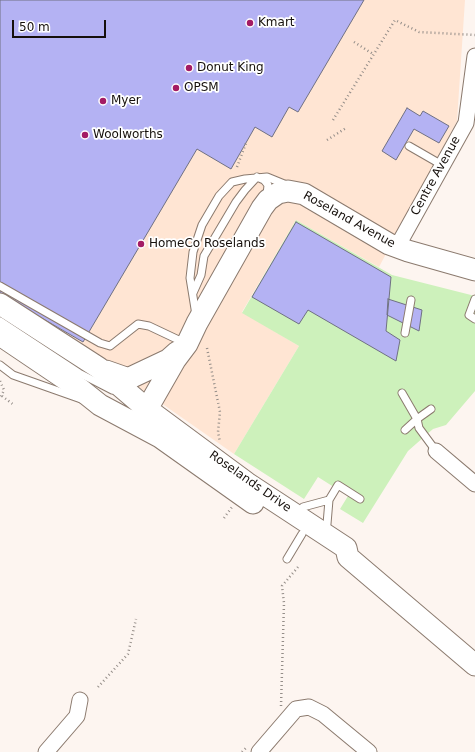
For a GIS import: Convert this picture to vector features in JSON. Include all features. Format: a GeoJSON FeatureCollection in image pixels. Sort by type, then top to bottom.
{"type":"FeatureCollection","features":[{"type":"Feature","properties":{"kind":"street","name":"Centre Avenue"},"geometry":{"type":"LineString","coordinates":[[397,247],[466,123],[475,56]]}},
{"type":"Feature","properties":{"kind":"street","name":"Roseland Avenue"},"geometry":{"type":"LineString","coordinates":[[159,417],[175,360],[187,344],[197,323],[262,208],[268,200],[278,193],[288,191],[304,194],[397,247],[475,270]]}},
{"type":"Feature","properties":{"kind":"street","name":"Roselands Drive"},"geometry":{"type":"LineString","coordinates":[[0,304],[99,368],[159,417],[192,458],[222,482],[307,527],[339,558],[348,557],[475,665]]}},
{"type":"Feature","properties":{"kind":"street","name":"Roselands Drive"},"geometry":{"type":"LineString","coordinates":[[0,335],[80,389],[100,406],[159,417]]}},
{"type":"Feature","properties":{"kind":"street"},"geometry":{"type":"LineString","coordinates":[[99,368],[126,378],[132,377],[168,360],[187,344]]}},
{"type":"Feature","properties":{"kind":"street","name":"Roselands Drive"},"geometry":{"type":"LineString","coordinates":[[80,389],[95,392],[132,411],[159,417]]}},
{"type":"Feature","properties":{"kind":"street"},"geometry":{"type":"LineString","coordinates":[[436,451],[475,484]]}},
{"type":"Feature","properties":{"kind":"street"},"geometry":{"type":"LineString","coordinates":[[46,752],[77,716],[80,700]]}},
{"type":"Feature","properties":{"kind":"street"},"geometry":{"type":"LineString","coordinates":[[259,752],[296,709],[309,707],[323,714],[369,752]]}},
{"type":"Feature","properties":{"kind":"lane"},"geometry":{"type":"LineString","coordinates":[[409,146],[442,165]]}},
{"type":"Feature","properties":{"kind":"lane"},"geometry":{"type":"LineString","coordinates":[[257,177],[264,180],[268,185],[267,197],[262,208]]}},
{"type":"Feature","properties":{"kind":"lane"},"geometry":{"type":"LineString","coordinates":[[193,293],[201,275],[204,256],[236,202],[257,177]]}},
{"type":"Feature","properties":{"kind":"lane"},"geometry":{"type":"LineString","coordinates":[[197,323],[190,278],[192,252],[202,225],[228,185],[245,178],[267,177],[304,194]]}},
{"type":"Feature","properties":{"kind":"lane"},"geometry":{"type":"LineString","coordinates":[[0,286],[87,336],[110,346],[138,324],[149,326],[187,344]]}},
{"type":"Feature","properties":{"kind":"lane"},"geometry":{"type":"LineString","coordinates":[[472,317],[475,298]]}},
{"type":"Feature","properties":{"kind":"lane"},"geometry":{"type":"LineString","coordinates":[[405,333],[411,300]]}},
{"type":"Feature","properties":{"kind":"lane"},"geometry":{"type":"LineString","coordinates":[[0,320],[79,373],[159,417]]}},
{"type":"Feature","properties":{"kind":"lane"},"geometry":{"type":"LineString","coordinates":[[0,365],[13,375],[100,406]]}},
{"type":"Feature","properties":{"kind":"lane"},"geometry":{"type":"LineString","coordinates":[[402,393],[417,419],[419,428],[436,451]]}},
{"type":"Feature","properties":{"kind":"lane"},"geometry":{"type":"LineString","coordinates":[[405,430],[431,409]]}},
{"type":"Feature","properties":{"kind":"lane"},"geometry":{"type":"LineString","coordinates":[[307,527],[327,524],[329,500],[338,485],[360,498]]}},
{"type":"Feature","properties":{"kind":"lane"},"geometry":{"type":"LineString","coordinates":[[287,559],[307,527],[303,507],[329,500]]}},
{"type":"Feature","properties":{"kind":"path"},"geometry":{"type":"LineString","coordinates":[[333,120],[395,20],[419,32],[475,35]]}},
{"type":"Feature","properties":{"kind":"path"},"geometry":{"type":"LineString","coordinates":[[354,42],[373,54]]}},
{"type":"Feature","properties":{"kind":"path"},"geometry":{"type":"LineString","coordinates":[[327,140],[346,128]]}},
{"type":"Feature","properties":{"kind":"path"},"geometry":{"type":"LineString","coordinates":[[237,167],[246,143]]}},
{"type":"Feature","properties":{"kind":"path"},"geometry":{"type":"LineString","coordinates":[[207,348],[220,412],[218,432],[220,445]]}},
{"type":"Feature","properties":{"kind":"path"},"geometry":{"type":"LineString","coordinates":[[0,399],[4,390],[1,382]]}},
{"type":"Feature","properties":{"kind":"path"},"geometry":{"type":"LineString","coordinates":[[2,396],[14,405]]}},
{"type":"Feature","properties":{"kind":"path"},"geometry":{"type":"LineString","coordinates":[[224,518],[236,502]]}},
{"type":"Feature","properties":{"kind":"path"},"geometry":{"type":"LineString","coordinates":[[285,722],[280,704],[284,603],[282,586],[298,567]]}},
{"type":"Feature","properties":{"kind":"path"},"geometry":{"type":"LineString","coordinates":[[98,687],[128,654],[136,618]]}},
{"type":"Feature","properties":{"kind":"shaded area","name":"HomeCo Roselands"},"geometry":{"type":"Polygon","coordinates":[[[0,0],[465,0],[457,121],[379,267],[296,220],[242,312],[299,346],[234,454],[111,368],[0,299],[0,0]]]}},
{"type":"Feature","properties":{"kind":"green space"},"geometry":{"type":"Polygon","coordinates":[[[296,220],[392,275],[475,296],[475,391],[446,425],[433,429],[408,451],[363,523],[340,509],[348,496],[318,477],[304,499],[234,454],[299,346],[242,313],[296,220]]]}},
{"type":"Feature","properties":{"kind":"building"},"geometry":{"type":"Polygon","coordinates":[[[0,0],[364,0],[298,112],[289,107],[272,137],[255,127],[231,169],[197,149],[83,342],[0,294],[0,0]]]}},
{"type":"Feature","properties":{"kind":"building"},"geometry":{"type":"Polygon","coordinates":[[[407,108],[420,116],[423,111],[449,126],[439,143],[414,129],[396,160],[382,151],[407,108]]]}},
{"type":"Feature","properties":{"kind":"building"},"geometry":{"type":"Polygon","coordinates":[[[296,222],[391,277],[386,331],[400,340],[396,361],[308,310],[299,324],[252,297],[296,222]]]}},
{"type":"Feature","properties":{"kind":"building"},"geometry":{"type":"Polygon","coordinates":[[[388,299],[422,310],[419,331],[387,315],[388,299]]]}},
{"type":"Feature","properties":{"kind":"place","name":"Kmart"},"geometry":{"type":"Point","coordinates":[250,23]}},
{"type":"Feature","properties":{"kind":"place","name":"Donut King"},"geometry":{"type":"Point","coordinates":[189,68]}},
{"type":"Feature","properties":{"kind":"place","name":"OPSM"},"geometry":{"type":"Point","coordinates":[176,88]}},
{"type":"Feature","properties":{"kind":"place","name":"Myer"},"geometry":{"type":"Point","coordinates":[103,101]}},
{"type":"Feature","properties":{"kind":"place","name":"Woolworths"},"geometry":{"type":"Point","coordinates":[85,135]}},
{"type":"Feature","properties":{"kind":"place","name":"HomeCo Roselands"},"geometry":{"type":"Point","coordinates":[141,244]}}]}
